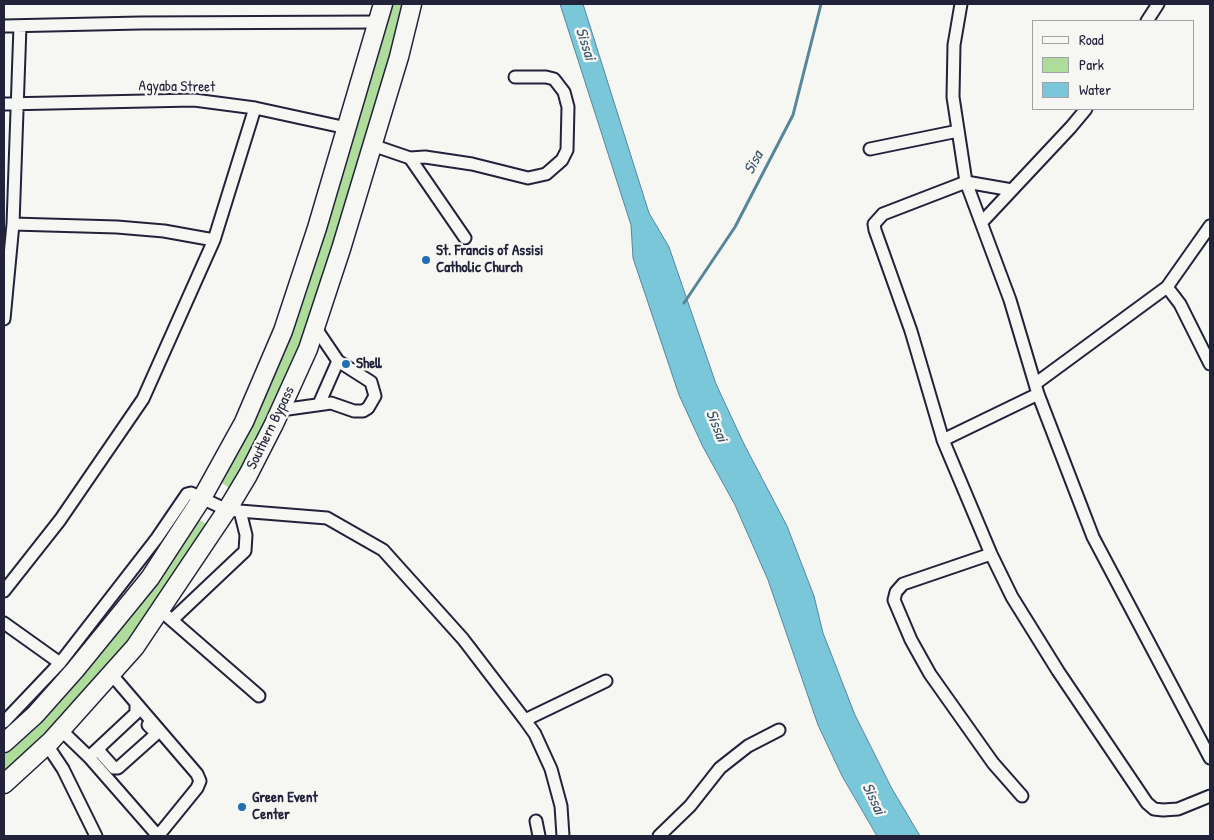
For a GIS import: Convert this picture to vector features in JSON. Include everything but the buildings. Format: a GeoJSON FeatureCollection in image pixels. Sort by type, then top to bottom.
{"type":"FeatureCollection","features":[{"type":"Feature","properties":{"kind":"highway","name":"Southern Bypass"},"geometry":{"type":"LineString","coordinates":[[4,743],[35,714],[116,622],[150,578],[202,498],[244,422],[283,330],[317,228],[383,4]]}},
{"type":"Feature","properties":{"kind":"highway","name":"Southern Bypass"},"geometry":{"type":"LineString","coordinates":[[4,784],[47,745],[166,615],[234,511],[248,475],[281,410],[315,327],[414,6]]}},
{"type":"Feature","properties":{"kind":"street"},"geometry":{"type":"LineString","coordinates":[[961,4],[954,45],[953,97],[966,182],[1010,300],[1037,389],[1093,536],[1210,758]]}},
{"type":"Feature","properties":{"kind":"street"},"geometry":{"type":"LineString","coordinates":[[1148,20],[1158,4]]}},
{"type":"Feature","properties":{"kind":"street"},"geometry":{"type":"LineString","coordinates":[[4,26],[378,22]]}},
{"type":"Feature","properties":{"kind":"street"},"geometry":{"type":"LineString","coordinates":[[4,319],[13,224],[20,26]]}},
{"type":"Feature","properties":{"kind":"street"},"geometry":{"type":"LineString","coordinates":[[372,145],[410,158],[425,157],[472,164],[528,178],[538,178],[554,169],[562,160],[567,150],[568,107],[564,92],[554,79],[546,76],[515,76]]}},
{"type":"Feature","properties":{"kind":"street","name":"Agyaba Street"},"geometry":{"type":"LineString","coordinates":[[4,104],[194,100],[255,108],[347,128]]}},
{"type":"Feature","properties":{"kind":"street"},"geometry":{"type":"LineString","coordinates":[[4,591],[60,520],[142,399],[214,240],[255,108]]}},
{"type":"Feature","properties":{"kind":"street"},"geometry":{"type":"LineString","coordinates":[[982,222],[1085,110]]}},
{"type":"Feature","properties":{"kind":"street"},"geometry":{"type":"LineString","coordinates":[[870,149],[958,132]]}},
{"type":"Feature","properties":{"kind":"street"},"geometry":{"type":"LineString","coordinates":[[410,158],[465,238]]}},
{"type":"Feature","properties":{"kind":"street"},"geometry":{"type":"LineString","coordinates":[[1012,190],[966,182],[883,214],[874,224],[911,331],[943,440],[991,554],[1012,597],[1053,663],[1147,803],[1154,809],[1163,810],[1178,808],[1210,796]]}},
{"type":"Feature","properties":{"kind":"street"},"geometry":{"type":"LineString","coordinates":[[13,224],[136,229],[214,240]]}},
{"type":"Feature","properties":{"kind":"street"},"geometry":{"type":"LineString","coordinates":[[943,440],[1037,389],[1167,287],[1210,226]]}},
{"type":"Feature","properties":{"kind":"street"},"geometry":{"type":"LineString","coordinates":[[1167,287],[1180,304],[1210,364]]}},
{"type":"Feature","properties":{"kind":"street"},"geometry":{"type":"LineString","coordinates":[[281,410],[331,403],[354,411],[363,411],[372,404],[375,390],[371,382],[338,361],[315,327]]}},
{"type":"Feature","properties":{"kind":"street"},"geometry":{"type":"LineString","coordinates":[[319,404],[338,361]]}},
{"type":"Feature","properties":{"kind":"street"},"geometry":{"type":"LineString","coordinates":[[4,722],[60,663],[151,546],[183,496],[191,493],[234,511],[327,518],[383,550],[463,639],[525,720],[535,734],[551,769],[561,806],[563,836]]}},
{"type":"Feature","properties":{"kind":"street"},"geometry":{"type":"LineString","coordinates":[[234,511],[246,536],[244,551],[166,615],[259,696]]}},
{"type":"Feature","properties":{"kind":"street"},"geometry":{"type":"LineString","coordinates":[[991,554],[904,584],[896,592],[894,600],[911,640],[930,674],[994,763],[1022,796]]}},
{"type":"Feature","properties":{"kind":"street"},"geometry":{"type":"LineString","coordinates":[[4,623],[60,663]]}},
{"type":"Feature","properties":{"kind":"street"},"geometry":{"type":"LineString","coordinates":[[94,753],[114,768],[118,768],[156,732],[112,675]]}},
{"type":"Feature","properties":{"kind":"street"},"geometry":{"type":"LineString","coordinates":[[525,720],[606,681]]}},
{"type":"Feature","properties":{"kind":"street"},"geometry":{"type":"LineString","coordinates":[[61,730],[84,754],[94,753],[136,708]]}},
{"type":"Feature","properties":{"kind":"street"},"geometry":{"type":"LineString","coordinates":[[94,753],[158,836],[197,788],[200,781],[198,774],[136,708]]}},
{"type":"Feature","properties":{"kind":"street"},"geometry":{"type":"LineString","coordinates":[[659,836],[690,806],[720,768],[748,746],[779,730]]}},
{"type":"Feature","properties":{"kind":"street"},"geometry":{"type":"LineString","coordinates":[[47,745],[63,769],[96,836]]}},
{"type":"Feature","properties":{"kind":"street"},"geometry":{"type":"LineString","coordinates":[[536,821],[539,836]]}},
{"type":"Feature","properties":{"kind":"green space"},"geometry":{"type":"Polygon","coordinates":[[[385,4],[404,4],[356,174],[304,336],[232,490],[222,483],[259,413],[385,4]]]}},
{"type":"Feature","properties":{"kind":"green space"},"geometry":{"type":"Polygon","coordinates":[[[195,517],[206,524],[131,639],[49,729],[4,772],[4,748],[195,517]]]}},
{"type":"Feature","properties":{"kind":"water","name":"Sissai"},"geometry":{"type":"Polygon","coordinates":[[[560,4],[583,4],[649,213],[669,247],[716,384],[744,444],[787,526],[814,596],[823,633],[855,715],[891,787],[920,836],[877,836],[842,776],[818,725],[768,580],[735,505],[703,447],[679,395],[633,258],[631,225],[560,4]]]}},
{"type":"Feature","properties":{"kind":"waterway","name":"Sisa"},"geometry":{"type":"LineString","coordinates":[[684,303],[735,227],[793,115],[821,4]]}},
{"type":"Feature","properties":{"kind":"place","name":"St. Francis of Assisi Catholic Church"},"geometry":{"type":"Point","coordinates":[426,260]}},
{"type":"Feature","properties":{"kind":"place","name":"Shell"},"geometry":{"type":"Point","coordinates":[346,364]}},
{"type":"Feature","properties":{"kind":"place","name":"Green Event Center"},"geometry":{"type":"Point","coordinates":[242,807]}}]}
